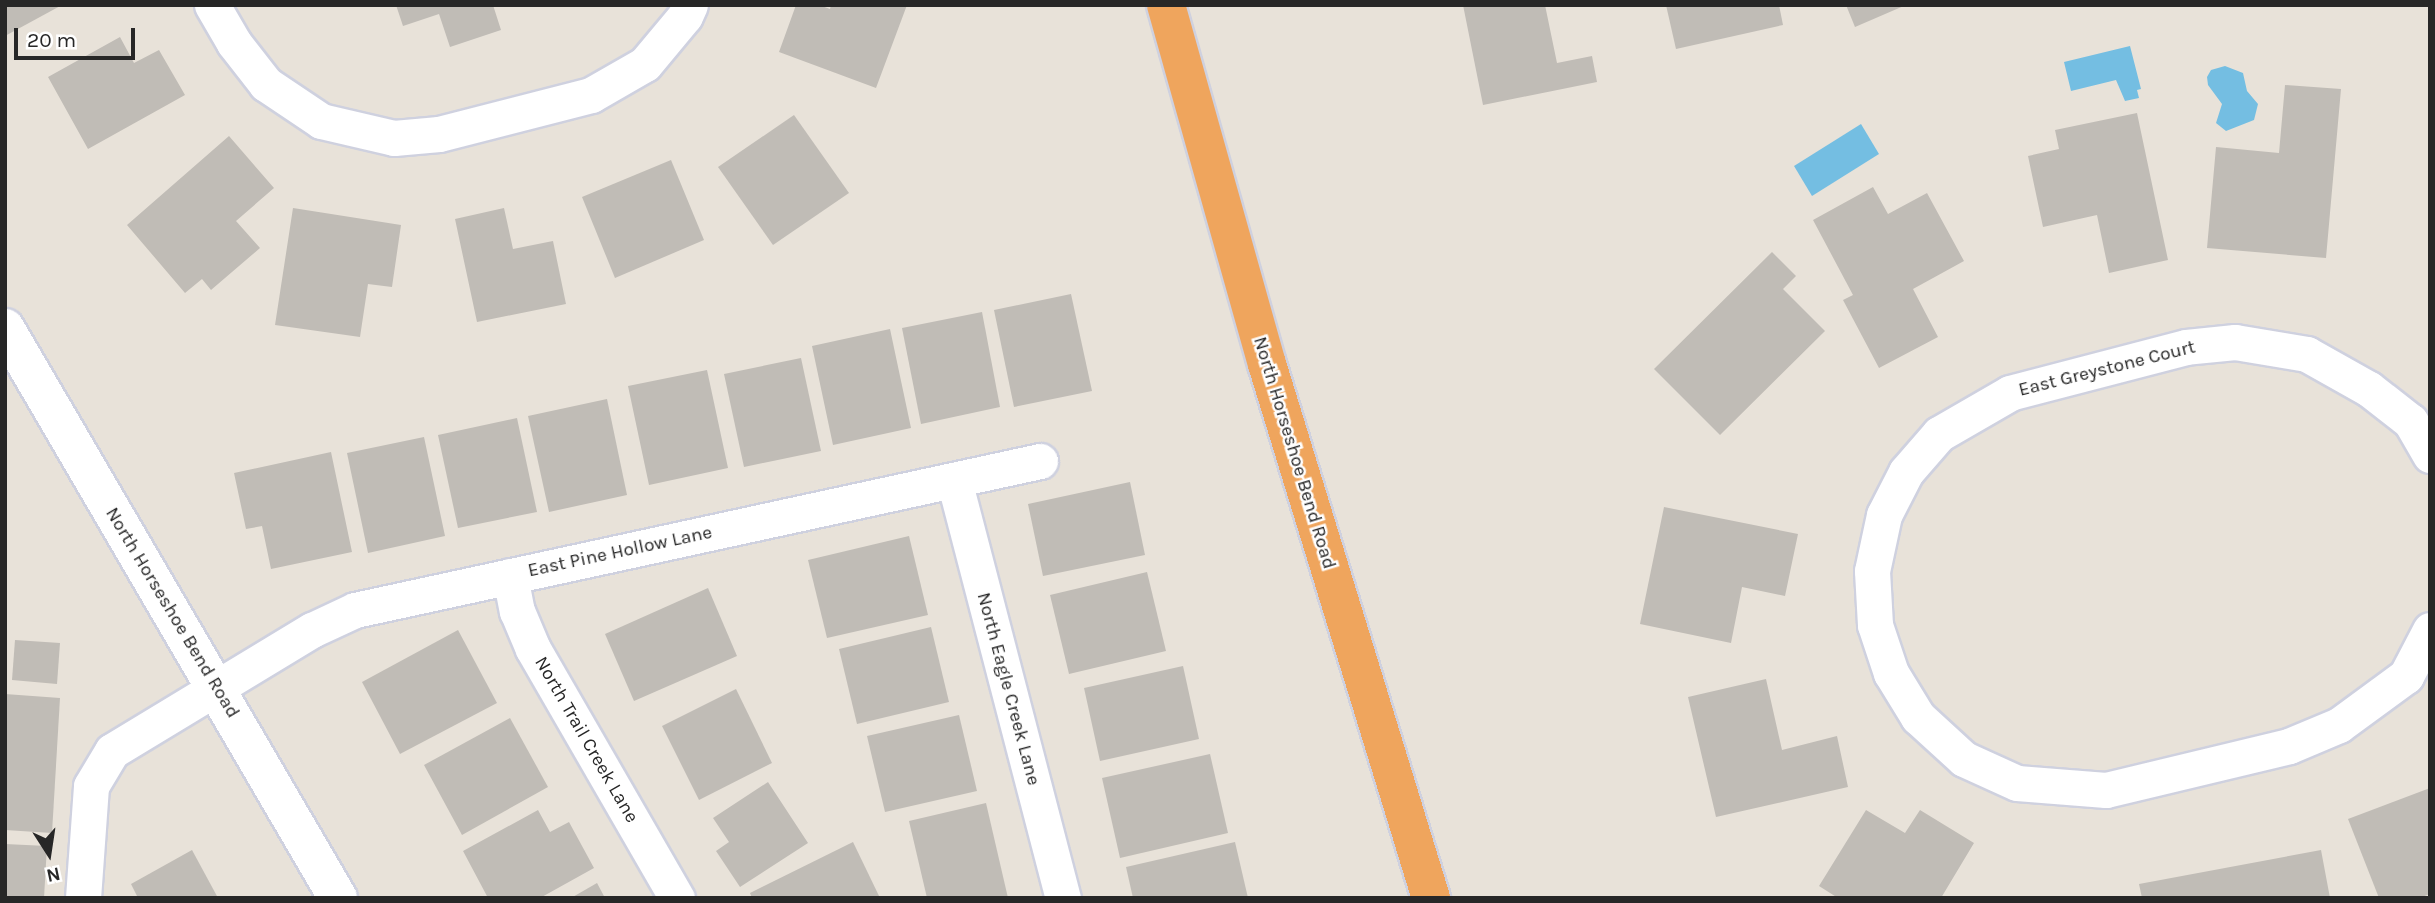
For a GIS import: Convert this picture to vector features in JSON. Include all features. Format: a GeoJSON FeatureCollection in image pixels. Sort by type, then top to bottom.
{"type":"FeatureCollection","features":[{"type":"Feature","properties":{"kind":"highway","name":"North Horseshoe Bend Road"},"geometry":{"type":"LineString","coordinates":[[1166,5],[1267,364],[1431,898]]}},
{"type":"Feature","properties":{"kind":"street"},"geometry":{"type":"LineString","coordinates":[[212,5],[234,43],[266,83],[321,121],[394,138],[439,134],[591,95],[645,64],[685,16],[690,5]]}},
{"type":"Feature","properties":{"kind":"street","name":"North Horseshoe Bend Road"},"geometry":{"type":"LineString","coordinates":[[5,328],[338,898]]}},
{"type":"Feature","properties":{"kind":"street","name":"East Greystone Court"},"geometry":{"type":"LineString","coordinates":[[2430,455],[2410,421],[2369,389],[2306,354],[2235,342],[2186,347],[2010,393],[1939,435],[1906,472],[1884,515],[1872,571],[1875,625],[1891,673],[1918,717],[1964,758],[2017,783],[2106,790],[2289,746],[2339,725],[2406,676],[2430,630]]}},
{"type":"Feature","properties":{"kind":"street","name":"East Pine Hollow Lane"},"geometry":{"type":"LineString","coordinates":[[84,883],[91,786],[112,751],[312,630],[355,610],[1040,461]]}},
{"type":"Feature","properties":{"kind":"street","name":"North Eagle Creek Lane"},"geometry":{"type":"LineString","coordinates":[[954,480],[1063,898]]}},
{"type":"Feature","properties":{"kind":"street","name":"North Trail Creek Lane"},"geometry":{"type":"LineString","coordinates":[[510,576],[517,611],[533,649],[677,898]]}},
{"type":"Feature","properties":{"kind":"street"},"geometry":{"type":"LineString","coordinates":[[84,883],[103,898]]}},
{"type":"Feature","properties":{"kind":"water"},"geometry":{"type":"Polygon","coordinates":[[[2130,46],[2141,89],[2137,90],[2139,98],[2125,101],[2116,80],[2071,91],[2064,62],[2130,46]]]}},
{"type":"Feature","properties":{"kind":"water"},"geometry":{"type":"Polygon","coordinates":[[[2225,66],[2243,73],[2247,91],[2258,104],[2254,120],[2226,131],[2216,123],[2222,104],[2208,85],[2207,77],[2211,70],[2225,66]]]}},
{"type":"Feature","properties":{"kind":"water"},"geometry":{"type":"Polygon","coordinates":[[[1861,124],[1879,154],[1812,196],[1794,166],[1861,124]]]}},
{"type":"Feature","properties":{"kind":"building"},"geometry":{"type":"Polygon","coordinates":[[[5,5],[62,5],[5,36],[5,5]]]}},
{"type":"Feature","properties":{"kind":"building"},"geometry":{"type":"Polygon","coordinates":[[[396,5],[493,5],[501,30],[450,47],[439,14],[403,26],[396,5]]]}},
{"type":"Feature","properties":{"kind":"building"},"geometry":{"type":"Polygon","coordinates":[[[796,5],[819,5],[830,9],[831,5],[907,5],[876,88],[779,52],[796,5]]]}},
{"type":"Feature","properties":{"kind":"building"},"geometry":{"type":"Polygon","coordinates":[[[1463,5],[1545,5],[1557,63],[1592,56],[1597,82],[1483,105],[1463,5]]]}},
{"type":"Feature","properties":{"kind":"building"},"geometry":{"type":"Polygon","coordinates":[[[1666,5],[1779,5],[1783,25],[1676,49],[1666,5]]]}},
{"type":"Feature","properties":{"kind":"building"},"geometry":{"type":"Polygon","coordinates":[[[1846,5],[1906,5],[1855,27],[1846,5]]]}},
{"type":"Feature","properties":{"kind":"building"},"geometry":{"type":"Polygon","coordinates":[[[120,37],[134,63],[159,50],[185,95],[88,149],[48,77],[120,37]]]}},
{"type":"Feature","properties":{"kind":"building"},"geometry":{"type":"Polygon","coordinates":[[[2285,85],[2341,89],[2326,258],[2207,248],[2216,147],[2279,153],[2285,85]]]}},
{"type":"Feature","properties":{"kind":"building"},"geometry":{"type":"Polygon","coordinates":[[[2137,113],[2168,260],[2109,273],[2097,215],[2043,227],[2028,156],[2059,149],[2055,130],[2137,113]]]}},
{"type":"Feature","properties":{"kind":"building"},"geometry":{"type":"Polygon","coordinates":[[[794,115],[849,193],[773,245],[718,167],[794,115]]]}},
{"type":"Feature","properties":{"kind":"building"},"geometry":{"type":"Polygon","coordinates":[[[229,136],[274,188],[236,221],[260,248],[211,290],[202,279],[185,293],[127,225],[229,136]]]}},
{"type":"Feature","properties":{"kind":"building"},"geometry":{"type":"Polygon","coordinates":[[[671,160],[704,240],[615,278],[582,197],[671,160]]]}},
{"type":"Feature","properties":{"kind":"building"},"geometry":{"type":"Polygon","coordinates":[[[1873,187],[1888,214],[1927,193],[1964,261],[1913,289],[1938,337],[1879,368],[1843,300],[1853,295],[1813,220],[1873,187]]]}},
{"type":"Feature","properties":{"kind":"building"},"geometry":{"type":"Polygon","coordinates":[[[293,208],[401,225],[392,287],[368,284],[360,337],[275,325],[293,208]]]}},
{"type":"Feature","properties":{"kind":"building"},"geometry":{"type":"Polygon","coordinates":[[[504,208],[513,249],[553,241],[566,304],[477,322],[455,219],[504,208]]]}},
{"type":"Feature","properties":{"kind":"building"},"geometry":{"type":"Polygon","coordinates":[[[1772,252],[1796,276],[1783,289],[1825,331],[1720,435],[1654,369],[1772,252]]]}},
{"type":"Feature","properties":{"kind":"building"},"geometry":{"type":"Polygon","coordinates":[[[1071,294],[1092,391],[1014,407],[994,310],[1071,294]]]}},
{"type":"Feature","properties":{"kind":"building"},"geometry":{"type":"Polygon","coordinates":[[[982,312],[1000,407],[921,424],[902,328],[982,312]]]}},
{"type":"Feature","properties":{"kind":"building"},"geometry":{"type":"Polygon","coordinates":[[[890,329],[911,428],[833,445],[812,346],[890,329]]]}},
{"type":"Feature","properties":{"kind":"building"},"geometry":{"type":"Polygon","coordinates":[[[801,358],[821,451],[744,467],[724,374],[801,358]]]}},
{"type":"Feature","properties":{"kind":"building"},"geometry":{"type":"Polygon","coordinates":[[[707,370],[728,468],[649,485],[628,386],[707,370]]]}},
{"type":"Feature","properties":{"kind":"building"},"geometry":{"type":"Polygon","coordinates":[[[607,399],[627,495],[549,512],[528,416],[607,399]]]}},
{"type":"Feature","properties":{"kind":"building"},"geometry":{"type":"Polygon","coordinates":[[[517,418],[537,512],[458,528],[438,435],[517,418]]]}},
{"type":"Feature","properties":{"kind":"building"},"geometry":{"type":"Polygon","coordinates":[[[424,437],[445,536],[368,553],[347,453],[424,437]]]}},
{"type":"Feature","properties":{"kind":"building"},"geometry":{"type":"Polygon","coordinates":[[[331,452],[352,552],[271,569],[262,526],[246,529],[234,473],[331,452]]]}},
{"type":"Feature","properties":{"kind":"building"},"geometry":{"type":"Polygon","coordinates":[[[1130,482],[1145,555],[1043,576],[1028,504],[1130,482]]]}},
{"type":"Feature","properties":{"kind":"building"},"geometry":{"type":"Polygon","coordinates":[[[1664,507],[1798,534],[1785,596],[1742,587],[1731,643],[1640,624],[1664,507]]]}},
{"type":"Feature","properties":{"kind":"building"},"geometry":{"type":"Polygon","coordinates":[[[909,536],[928,615],[827,638],[808,560],[909,536]]]}},
{"type":"Feature","properties":{"kind":"building"},"geometry":{"type":"Polygon","coordinates":[[[1147,572],[1166,651],[1069,674],[1050,595],[1147,572]]]}},
{"type":"Feature","properties":{"kind":"building"},"geometry":{"type":"Polygon","coordinates":[[[708,588],[737,656],[634,701],[605,634],[708,588]]]}},
{"type":"Feature","properties":{"kind":"building"},"geometry":{"type":"Polygon","coordinates":[[[931,627],[949,702],[857,724],[839,649],[931,627]]]}},
{"type":"Feature","properties":{"kind":"building"},"geometry":{"type":"Polygon","coordinates":[[[458,630],[497,703],[400,754],[362,682],[458,630]]]}},
{"type":"Feature","properties":{"kind":"building"},"geometry":{"type":"Polygon","coordinates":[[[15,640],[60,643],[57,684],[12,680],[15,640]]]}},
{"type":"Feature","properties":{"kind":"building"},"geometry":{"type":"Polygon","coordinates":[[[1183,666],[1199,739],[1100,761],[1084,688],[1183,666]]]}},
{"type":"Feature","properties":{"kind":"building"},"geometry":{"type":"Polygon","coordinates":[[[1766,679],[1782,750],[1837,736],[1848,787],[1716,817],[1688,697],[1766,679]]]}},
{"type":"Feature","properties":{"kind":"building"},"geometry":{"type":"Polygon","coordinates":[[[736,689],[772,763],[699,800],[662,726],[736,689]]]}},
{"type":"Feature","properties":{"kind":"building"},"geometry":{"type":"Polygon","coordinates":[[[5,694],[60,698],[52,833],[5,830],[5,694]]]}},
{"type":"Feature","properties":{"kind":"building"},"geometry":{"type":"Polygon","coordinates":[[[959,715],[977,791],[885,812],[867,736],[959,715]]]}},
{"type":"Feature","properties":{"kind":"building"},"geometry":{"type":"Polygon","coordinates":[[[510,718],[548,787],[462,835],[424,765],[510,718]]]}},
{"type":"Feature","properties":{"kind":"building"},"geometry":{"type":"Polygon","coordinates":[[[1210,754],[1228,833],[1120,858],[1102,778],[1210,754]]]}},
{"type":"Feature","properties":{"kind":"building"},"geometry":{"type":"Polygon","coordinates":[[[768,782],[808,843],[740,887],[716,851],[729,842],[713,818],[768,782]]]}},
{"type":"Feature","properties":{"kind":"building"},"geometry":{"type":"Polygon","coordinates":[[[2430,788],[2430,894],[2419,898],[2379,898],[2348,819],[2430,788]]]}},
{"type":"Feature","properties":{"kind":"building"},"geometry":{"type":"Polygon","coordinates":[[[986,803],[1008,898],[927,898],[909,821],[986,803]]]}},
{"type":"Feature","properties":{"kind":"building"},"geometry":{"type":"Polygon","coordinates":[[[538,810],[550,832],[569,822],[594,868],[540,898],[488,898],[463,851],[538,810]]]}},
{"type":"Feature","properties":{"kind":"building"},"geometry":{"type":"Polygon","coordinates":[[[1866,810],[1905,833],[1920,810],[1974,843],[1941,898],[1838,898],[1819,886],[1866,810]]]}},
{"type":"Feature","properties":{"kind":"building"},"geometry":{"type":"Polygon","coordinates":[[[853,842],[880,898],[752,898],[750,893],[853,842]]]}},
{"type":"Feature","properties":{"kind":"building"},"geometry":{"type":"Polygon","coordinates":[[[1235,842],[1248,898],[1133,898],[1126,867],[1235,842]]]}},
{"type":"Feature","properties":{"kind":"building"},"geometry":{"type":"Polygon","coordinates":[[[5,844],[47,846],[44,898],[5,898],[5,844]]]}},
{"type":"Feature","properties":{"kind":"building"},"geometry":{"type":"Polygon","coordinates":[[[192,850],[218,898],[138,898],[131,884],[192,850]]]}},
{"type":"Feature","properties":{"kind":"building"},"geometry":{"type":"Polygon","coordinates":[[[2321,850],[2330,898],[2142,898],[2139,884],[2321,850]]]}},
{"type":"Feature","properties":{"kind":"building"},"geometry":{"type":"Polygon","coordinates":[[[597,883],[605,898],[571,898],[597,883]]]}}]}
